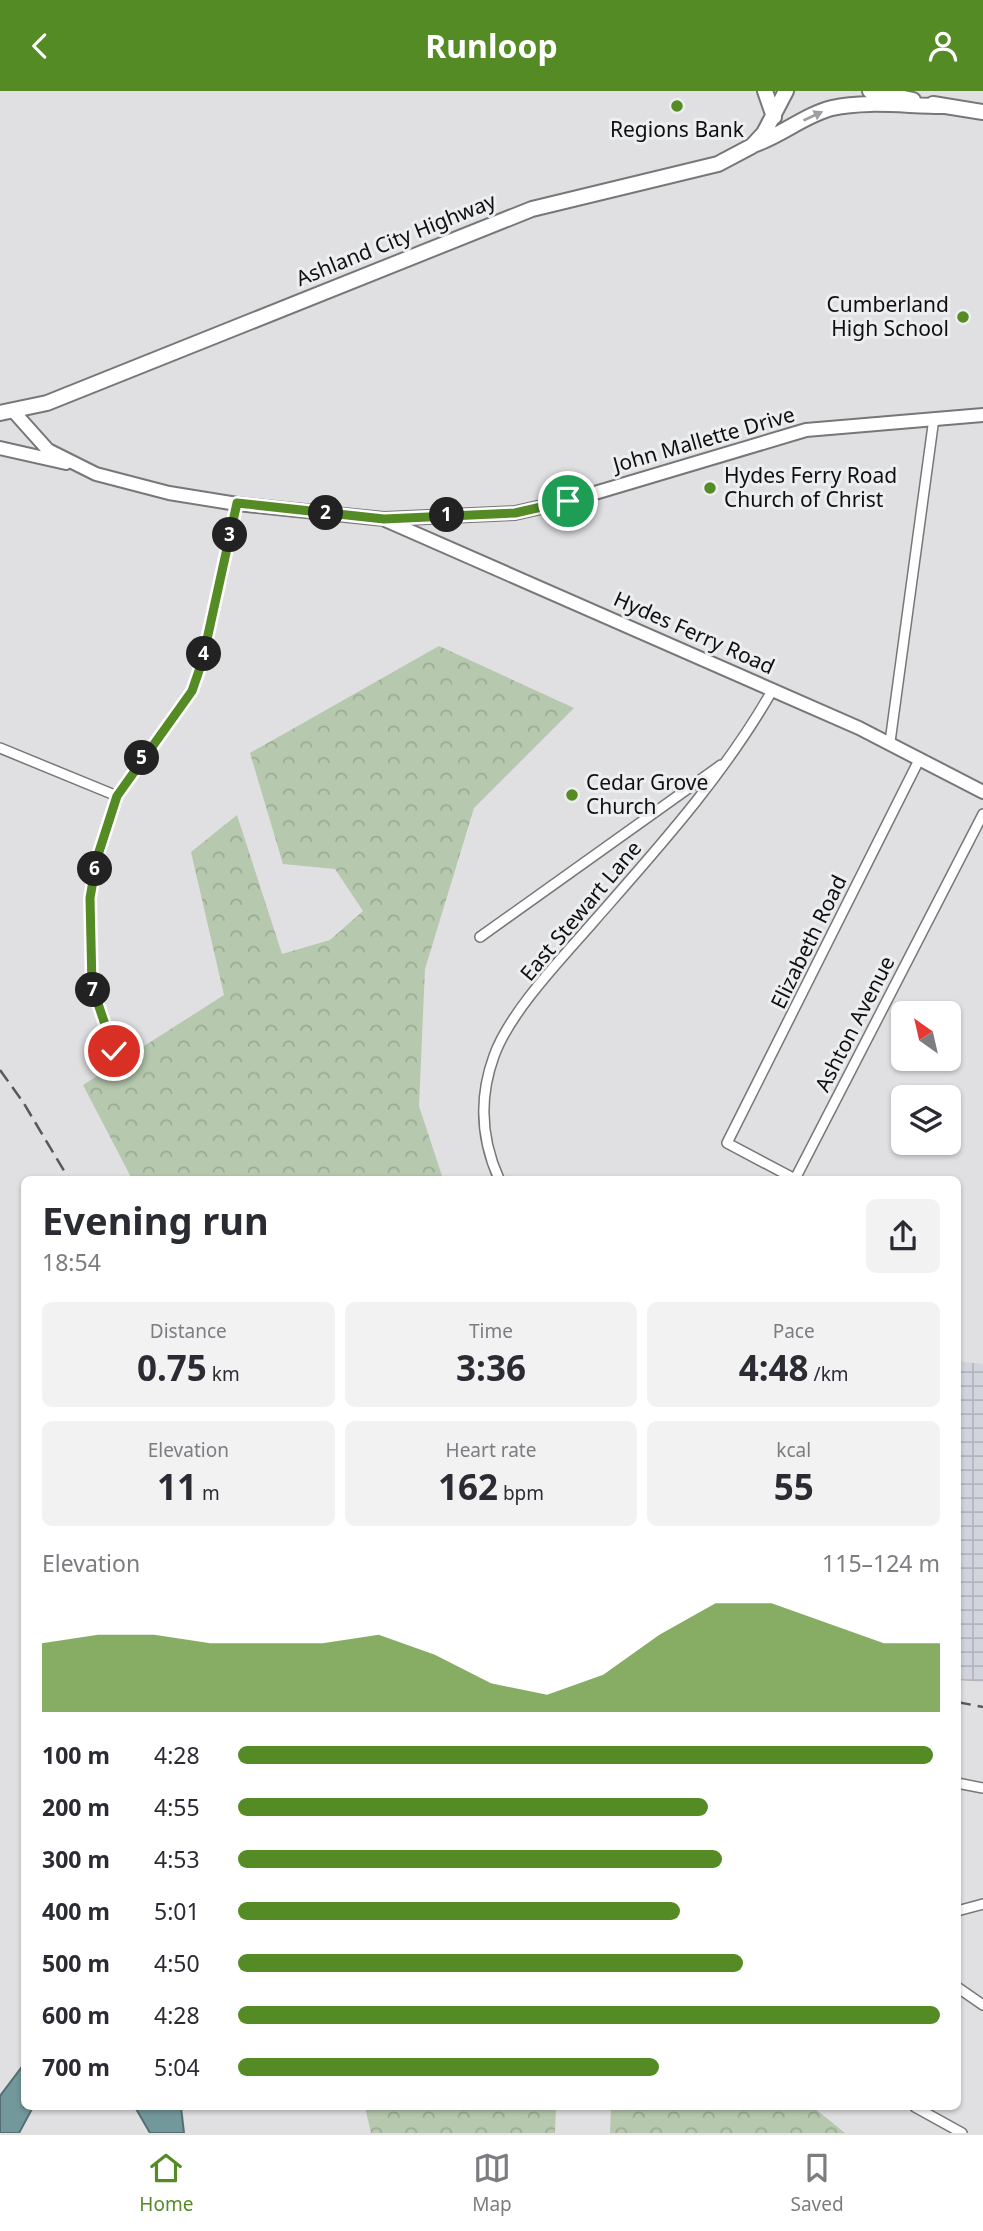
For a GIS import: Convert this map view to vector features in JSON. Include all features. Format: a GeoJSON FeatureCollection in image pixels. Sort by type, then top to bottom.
{"type":"FeatureCollection","features":[{"type":"Feature","properties":{"kind":"main road"},"geometry":{"type":"LineString","coordinates":[[765,91],[774,117]]}},
{"type":"Feature","properties":{"kind":"main road","name":"Ashland City Highway"},"geometry":{"type":"LineString","coordinates":[[7,412],[47,403],[532,209],[718,164],[752,146],[774,117],[786,91]]}},
{"type":"Feature","properties":{"kind":"main road"},"geometry":{"type":"LineString","coordinates":[[870,91],[983,112]]}},
{"type":"Feature","properties":{"kind":"main road"},"geometry":{"type":"LineString","coordinates":[[752,146],[774,139],[807,118],[831,108],[853,105],[942,106]]}},
{"type":"Feature","properties":{"kind":"street"},"geometry":{"type":"LineString","coordinates":[[7,412],[48,450],[96,474],[169,492],[237,503],[390,518]]}},
{"type":"Feature","properties":{"kind":"street","name":"John Mallette Drive"},"geometry":{"type":"LineString","coordinates":[[390,518],[515,513],[568,501],[806,430],[983,415]]}},
{"type":"Feature","properties":{"kind":"street"},"geometry":{"type":"LineString","coordinates":[[890,742],[934,418]]}},
{"type":"Feature","properties":{"kind":"street"},"geometry":{"type":"LineString","coordinates":[[0,448],[77,464]]}},
{"type":"Feature","properties":{"kind":"street"},"geometry":{"type":"LineString","coordinates":[[114,1051],[92,986],[90,898],[97,858],[117,796],[192,691],[202,662],[237,503]]}},
{"type":"Feature","properties":{"kind":"street","name":"Hydes Ferry Road"},"geometry":{"type":"LineString","coordinates":[[390,518],[890,742],[983,792]]}},
{"type":"Feature","properties":{"kind":"street","name":"East Stewart Lane"},"geometry":{"type":"LineString","coordinates":[[498,1176],[484,1134],[483,1106],[494,1055],[505,1033],[563,958],[728,760],[773,689]]}},
{"type":"Feature","properties":{"kind":"street"},"geometry":{"type":"LineString","coordinates":[[0,748],[117,796]]}},
{"type":"Feature","properties":{"kind":"street","name":"Elizabeth Road"},"geometry":{"type":"LineString","coordinates":[[728,1141],[920,758]]}},
{"type":"Feature","properties":{"kind":"street"},"geometry":{"type":"LineString","coordinates":[[480,937],[728,760]]}},
{"type":"Feature","properties":{"kind":"street","name":"Ashton Avenue"},"geometry":{"type":"LineString","coordinates":[[797,1176],[983,814]]}},
{"type":"Feature","properties":{"kind":"street","name":"Ashton Avenue"},"geometry":{"type":"LineString","coordinates":[[728,1141],[790,1176]]}},
{"type":"Feature","properties":{"kind":"street"},"geometry":{"type":"LineString","coordinates":[[961,1784],[983,1788]]}},
{"type":"Feature","properties":{"kind":"street"},"geometry":{"type":"LineString","coordinates":[[961,1910],[983,1904]]}},
{"type":"Feature","properties":{"kind":"street"},"geometry":{"type":"LineString","coordinates":[[961,1990],[983,2005]]}},
{"type":"Feature","properties":{"kind":"street"},"geometry":{"type":"LineString","coordinates":[[920,2110],[962,2133]]}},
{"type":"Feature","properties":{"kind":"shaded area"},"geometry":{"type":"Polygon","coordinates":[[[961,1361],[983,1364],[983,1682],[961,1680],[961,1361]]]}},
{"type":"Feature","properties":{"kind":"green space"},"geometry":{"type":"Polygon","coordinates":[[[439,646],[574,708],[474,808],[425,969],[419,1106],[442,1176],[130,1176],[83,1085],[224,995],[191,852],[237,815],[282,954],[330,940],[363,911],[335,869],[283,864],[250,753],[439,646]]]}},
{"type":"Feature","properties":{"kind":"green space"},"geometry":{"type":"Polygon","coordinates":[[[366,2110],[556,2110],[555,2133],[371,2133],[366,2110]]]}},
{"type":"Feature","properties":{"kind":"green space"},"geometry":{"type":"Polygon","coordinates":[[[611,2110],[817,2110],[845,2133],[610,2133],[611,2110]]]}},
{"type":"Feature","properties":{"kind":"water"},"geometry":{"type":"Polygon","coordinates":[[[21,2068],[21,2110],[31,2110],[19,2133],[0,2133],[0,2096],[21,2068]]]}},
{"type":"Feature","properties":{"kind":"water"},"geometry":{"type":"Polygon","coordinates":[[[137,2110],[181,2110],[184,2133],[150,2133],[137,2110]]]}},
{"type":"Feature","properties":{"kind":"railway"},"geometry":{"type":"LineString","coordinates":[[0,1070],[23,1102],[67,1176]]}},
{"type":"Feature","properties":{"kind":"railway"},"geometry":{"type":"LineString","coordinates":[[961,1703],[983,1707]]}},
{"type":"Feature","properties":{"kind":"place","name":"Regions Bank"},"geometry":{"type":"Point","coordinates":[677,106]}},
{"type":"Feature","properties":{"kind":"place","name":"Cumberland High School"},"geometry":{"type":"Point","coordinates":[963,317]}},
{"type":"Feature","properties":{"kind":"place","name":"Hydes Ferry Road Church of Christ"},"geometry":{"type":"Point","coordinates":[710,488]}},
{"type":"Feature","properties":{"kind":"place","name":"Cedar Grove Church"},"geometry":{"type":"Point","coordinates":[572,795]}},
{"type":"Feature","properties":{"kind":"route"},"geometry":{"type":"LineString","coordinates":[[114,1051],[92,986],[90,898],[97,858],[117,796],[132,771],[192,691],[202,662],[237,503],[384,519],[515,513],[568,501]]}}]}
